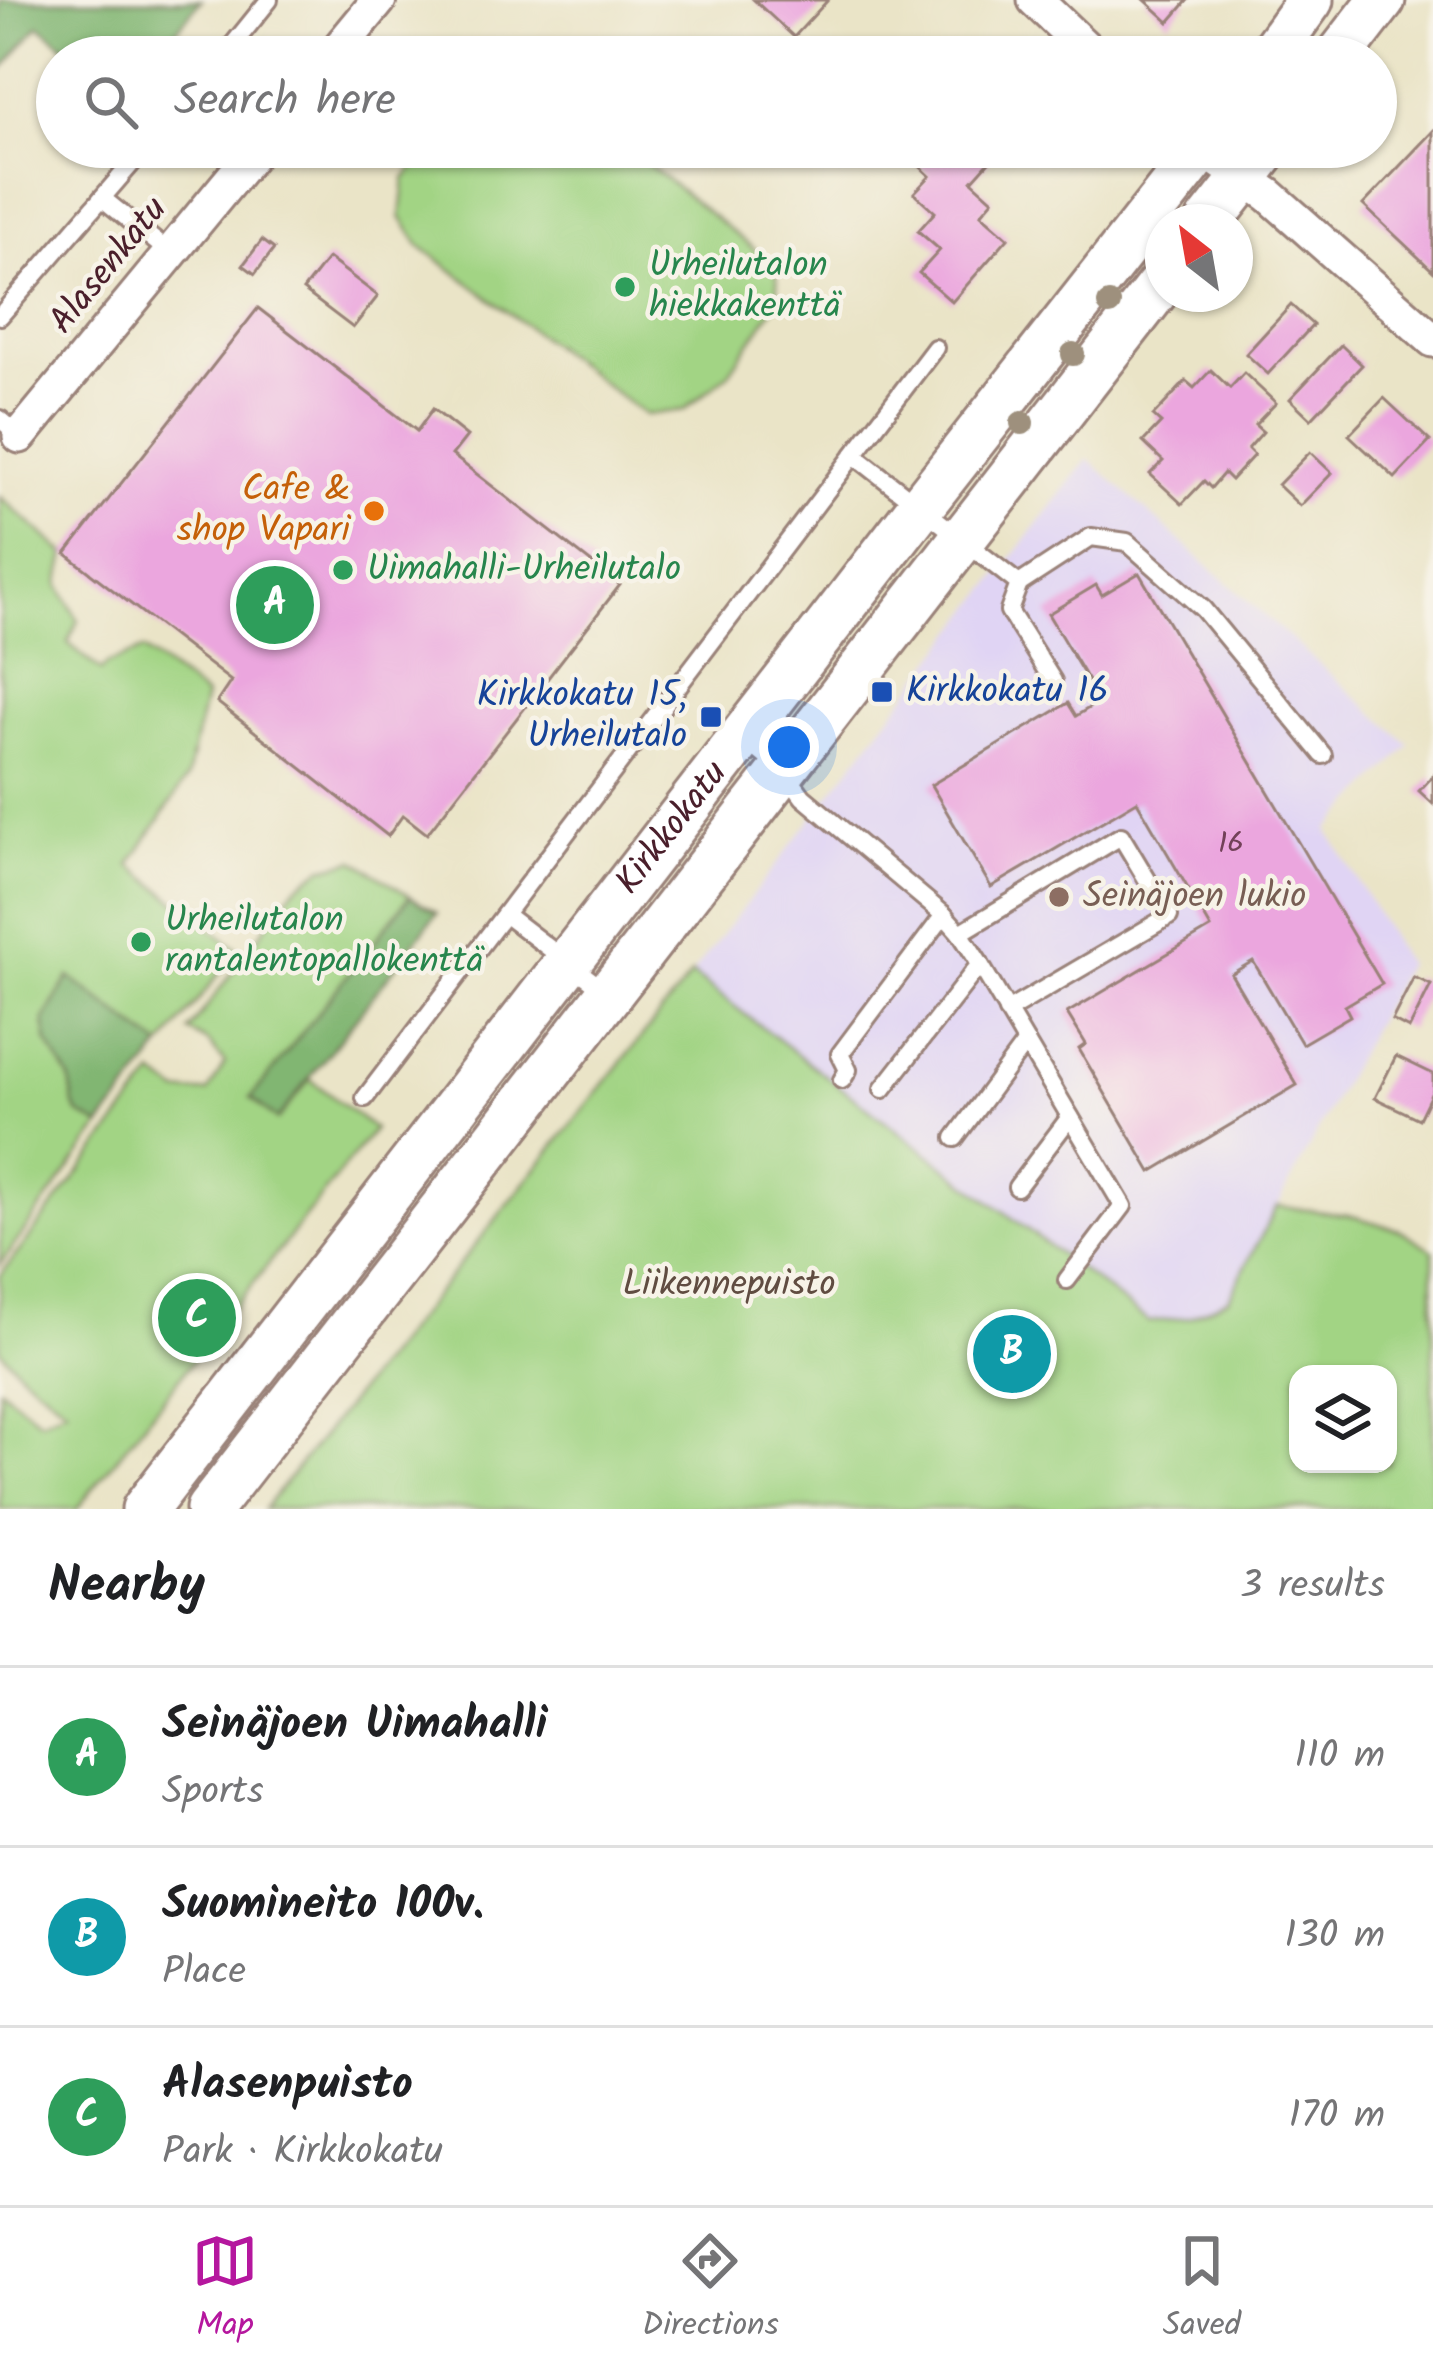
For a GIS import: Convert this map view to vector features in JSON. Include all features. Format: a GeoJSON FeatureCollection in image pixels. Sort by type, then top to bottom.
{"type":"FeatureCollection","features":[{"type":"Feature","properties":{"kind":"main road"},"geometry":{"type":"LineString","coordinates":[[1284,36],[1310,0]]}},
{"type":"Feature","properties":{"kind":"main road"},"geometry":{"type":"LineString","coordinates":[[1354,36],[1382,0]]}},
{"type":"Feature","properties":{"kind":"main road","name":"Kirkkokatu"},"geometry":{"type":"LineString","coordinates":[[145,1509],[1186,168]]}},
{"type":"Feature","properties":{"kind":"main road"},"geometry":{"type":"LineString","coordinates":[[1223,204],[1251,168]]}},
{"type":"Feature","properties":{"kind":"main road","name":"Kirkkokatu"},"geometry":{"type":"LineString","coordinates":[[209,1509],[1145,304]]}},
{"type":"Feature","properties":{"kind":"street"},"geometry":{"type":"LineString","coordinates":[[349,36],[379,0]]}},
{"type":"Feature","properties":{"kind":"street"},"geometry":{"type":"LineString","coordinates":[[1035,0],[1073,36]]}},
{"type":"Feature","properties":{"kind":"street","name":"Alasenkatu"},"geometry":{"type":"LineString","coordinates":[[10,427],[170,253],[241,168]]}},
{"type":"Feature","properties":{"kind":"street"},"geometry":{"type":"LineString","coordinates":[[1258,168],[1269,195],[1433,340]]}},
{"type":"Feature","properties":{"kind":"lane"},"geometry":{"type":"LineString","coordinates":[[240,36],[269,0]]}},
{"type":"Feature","properties":{"kind":"lane"},"geometry":{"type":"LineString","coordinates":[[0,316],[128,168]]}},
{"type":"Feature","properties":{"kind":"lane"},"geometry":{"type":"LineString","coordinates":[[102,198],[170,253]]}},
{"type":"Feature","properties":{"kind":"lane"},"geometry":{"type":"LineString","coordinates":[[365,1098],[935,348]]}},
{"type":"Feature","properties":{"kind":"lane"},"geometry":{"type":"LineString","coordinates":[[854,455],[1018,584]]}},
{"type":"Feature","properties":{"kind":"lane"},"geometry":{"type":"LineString","coordinates":[[1053,681],[1009,611],[1018,584],[1090,537],[1126,542],[1203,609],[1323,755]]}},
{"type":"Feature","properties":{"kind":"lane"},"geometry":{"type":"LineString","coordinates":[[742,738],[944,915],[980,964],[1123,1206],[1067,1280]]}},
{"type":"Feature","properties":{"kind":"lane"},"geometry":{"type":"LineString","coordinates":[[961,933],[1121,836],[1169,916],[1007,1011]]}},
{"type":"Feature","properties":{"kind":"lane"},"geometry":{"type":"LineString","coordinates":[[506,915],[610,995]]}},
{"type":"Feature","properties":{"kind":"lane"},"geometry":{"type":"LineString","coordinates":[[842,1080],[848,1070],[840,1054],[944,915]]}},
{"type":"Feature","properties":{"kind":"lane"},"geometry":{"type":"LineString","coordinates":[[883,1089],[980,964]]}},
{"type":"Feature","properties":{"kind":"lane"},"geometry":{"type":"LineString","coordinates":[[955,1138],[1026,1042]]}},
{"type":"Feature","properties":{"kind":"lane"},"geometry":{"type":"LineString","coordinates":[[1017,1187],[1070,1117]]}},
{"type":"Feature","properties":{"kind":"shaded area","name":"Seinäjoen lukio"},"geometry":{"type":"Polygon","coordinates":[[[1088,459],[1410,745],[1328,830],[1406,964],[1229,1298],[1190,1317],[1149,1322],[692,974],[1088,459]]]}},
{"type":"Feature","properties":{"kind":"green space"},"geometry":{"type":"Polygon","coordinates":[[[0,0],[201,0],[172,36],[52,36],[39,25],[0,72],[0,0]]]}},
{"type":"Feature","properties":{"kind":"green space","name":"Urheilutalon hiekkakenttä"},"geometry":{"type":"Polygon","coordinates":[[[414,168],[652,168],[758,252],[777,273],[778,301],[728,374],[684,410],[645,415],[420,246],[401,217],[405,179],[414,168]]]}},
{"type":"Feature","properties":{"kind":"green space"},"geometry":{"type":"Polygon","coordinates":[[[0,497],[66,554],[59,585],[78,620],[68,643],[101,671],[143,650],[205,696],[187,778],[130,865],[238,950],[162,1047],[69,977],[44,1020],[48,1042],[70,1079],[79,1113],[101,1126],[0,1265],[0,497]]]}},
{"type":"Feature","properties":{"kind":"green space"},"geometry":{"type":"Polygon","coordinates":[[[355,860],[410,896],[251,1098],[277,1120],[310,1079],[374,1129],[77,1509],[0,1509],[0,1388],[40,1421],[66,1408],[24,1376],[0,1350],[0,1276],[154,1075],[179,1093],[208,1092],[225,1063],[208,1042],[189,1031],[294,888],[322,868],[355,860]]]}},
{"type":"Feature","properties":{"kind":"green space"},"geometry":{"type":"Polygon","coordinates":[[[410,896],[437,913],[277,1120],[251,1098],[410,896]]]}},
{"type":"Feature","properties":{"kind":"green space","name":"Liikennepuisto"},"geometry":{"type":"Polygon","coordinates":[[[692,974],[1149,1322],[1190,1317],[1229,1298],[1277,1206],[1349,1215],[1400,1230],[1433,1250],[1433,1509],[264,1509],[692,974]]]}},
{"type":"Feature","properties":{"kind":"green space"},"geometry":{"type":"Polygon","coordinates":[[[69,977],[162,1047],[101,1126],[79,1114],[70,1079],[48,1043],[44,1021],[69,977]]]}},
{"type":"Feature","properties":{"kind":"building"},"geometry":{"type":"Polygon","coordinates":[[[754,0],[828,0],[793,36],[754,0]]]}},
{"type":"Feature","properties":{"kind":"building"},"geometry":{"type":"Polygon","coordinates":[[[1145,0],[1188,0],[1169,22],[1145,0]]]}},
{"type":"Feature","properties":{"kind":"building"},"geometry":{"type":"Polygon","coordinates":[[[1433,131],[1433,271],[1363,205],[1433,131]]]}},
{"type":"Feature","properties":{"kind":"building"},"geometry":{"type":"Polygon","coordinates":[[[922,168],[984,168],[972,181],[993,200],[981,214],[1008,238],[952,302],[919,273],[940,250],[918,231],[935,212],[914,193],[930,176],[922,168]]]}},
{"type":"Feature","properties":{"kind":"building"},"geometry":{"type":"Polygon","coordinates":[[[262,240],[274,249],[255,274],[243,265],[262,240]]]}},
{"type":"Feature","properties":{"kind":"building"},"geometry":{"type":"Polygon","coordinates":[[[328,258],[378,296],[353,328],[303,290],[328,258]]]}},
{"type":"Feature","properties":{"kind":"building"},"geometry":{"type":"Polygon","coordinates":[[[1291,305],[1313,325],[1268,374],[1246,354],[1291,305]]]}},
{"type":"Feature","properties":{"kind":"building","name":"Uimahalli-Urheilutalo"},"geometry":{"type":"Polygon","coordinates":[[[258,308],[417,431],[433,409],[467,436],[452,455],[620,585],[427,834],[403,815],[388,836],[217,702],[231,681],[66,554],[258,308]]]}},
{"type":"Feature","properties":{"kind":"building"},"geometry":{"type":"Polygon","coordinates":[[[1341,345],[1362,365],[1311,419],[1290,399],[1341,345]]]}},
{"type":"Feature","properties":{"kind":"building"},"geometry":{"type":"Polygon","coordinates":[[[1211,370],[1230,388],[1244,373],[1276,403],[1255,425],[1263,432],[1248,449],[1254,455],[1231,480],[1224,473],[1211,488],[1204,481],[1182,504],[1150,474],[1163,461],[1143,442],[1161,423],[1153,416],[1186,381],[1194,388],[1211,370]]]}},
{"type":"Feature","properties":{"kind":"building"},"geometry":{"type":"Polygon","coordinates":[[[1384,398],[1430,441],[1395,478],[1349,435],[1384,398]]]}},
{"type":"Feature","properties":{"kind":"building"},"geometry":{"type":"Polygon","coordinates":[[[1310,452],[1332,473],[1300,506],[1278,485],[1310,452]]]}},
{"type":"Feature","properties":{"kind":"building"},"geometry":{"type":"Polygon","coordinates":[[[1139,573],[1382,984],[1345,1006],[1350,1016],[1302,1044],[1253,961],[1231,974],[1297,1085],[1151,1172],[1079,1049],[1086,1044],[1067,1013],[1211,928],[1137,801],[991,887],[931,785],[1068,703],[1076,716],[1100,701],[1048,614],[1096,585],[1102,595],[1139,573]]]}},
{"type":"Feature","properties":{"kind":"building"},"geometry":{"type":"Polygon","coordinates":[[[1433,776],[1433,804],[1419,791],[1433,776]]]}},
{"type":"Feature","properties":{"kind":"building"},"geometry":{"type":"Polygon","coordinates":[[[1414,977],[1431,985],[1409,1029],[1392,1020],[1414,977]]]}},
{"type":"Feature","properties":{"kind":"building"},"geometry":{"type":"Polygon","coordinates":[[[1396,1056],[1433,1074],[1433,1090],[1419,1119],[1375,1098],[1396,1056]]]}},
{"type":"Feature","properties":{"kind":"place","name":"Urheilutalon hiekkakenttä"},"geometry":{"type":"Point","coordinates":[625,287]}},
{"type":"Feature","properties":{"kind":"place","name":"Cafe & shop Vapari"},"geometry":{"type":"Point","coordinates":[374,511]}},
{"type":"Feature","properties":{"kind":"place","name":"Uimahalli-Urheilutalo"},"geometry":{"type":"Point","coordinates":[343,570]}},
{"type":"Feature","properties":{"kind":"place","name":"Seinäjoen Uimahalli"},"geometry":{"type":"Point","coordinates":[275,605]}},
{"type":"Feature","properties":{"kind":"place","name":"Kirkkokatu 16"},"geometry":{"type":"Point","coordinates":[882,692]}},
{"type":"Feature","properties":{"kind":"place","name":"Kirkkokatu 15, Urheilutalo"},"geometry":{"type":"Point","coordinates":[711,717]}},
{"type":"Feature","properties":{"kind":"place","name":"Seinäjoen lukio"},"geometry":{"type":"Point","coordinates":[1059,897]}},
{"type":"Feature","properties":{"kind":"place","name":"Urheilutalon rantalentopallokenttä"},"geometry":{"type":"Point","coordinates":[141,942]}},
{"type":"Feature","properties":{"kind":"place","name":"Alasenpuisto"},"geometry":{"type":"Point","coordinates":[197,1318]}},
{"type":"Feature","properties":{"kind":"place","name":"Suomineito 100v."},"geometry":{"type":"Point","coordinates":[1012,1354]}}]}
